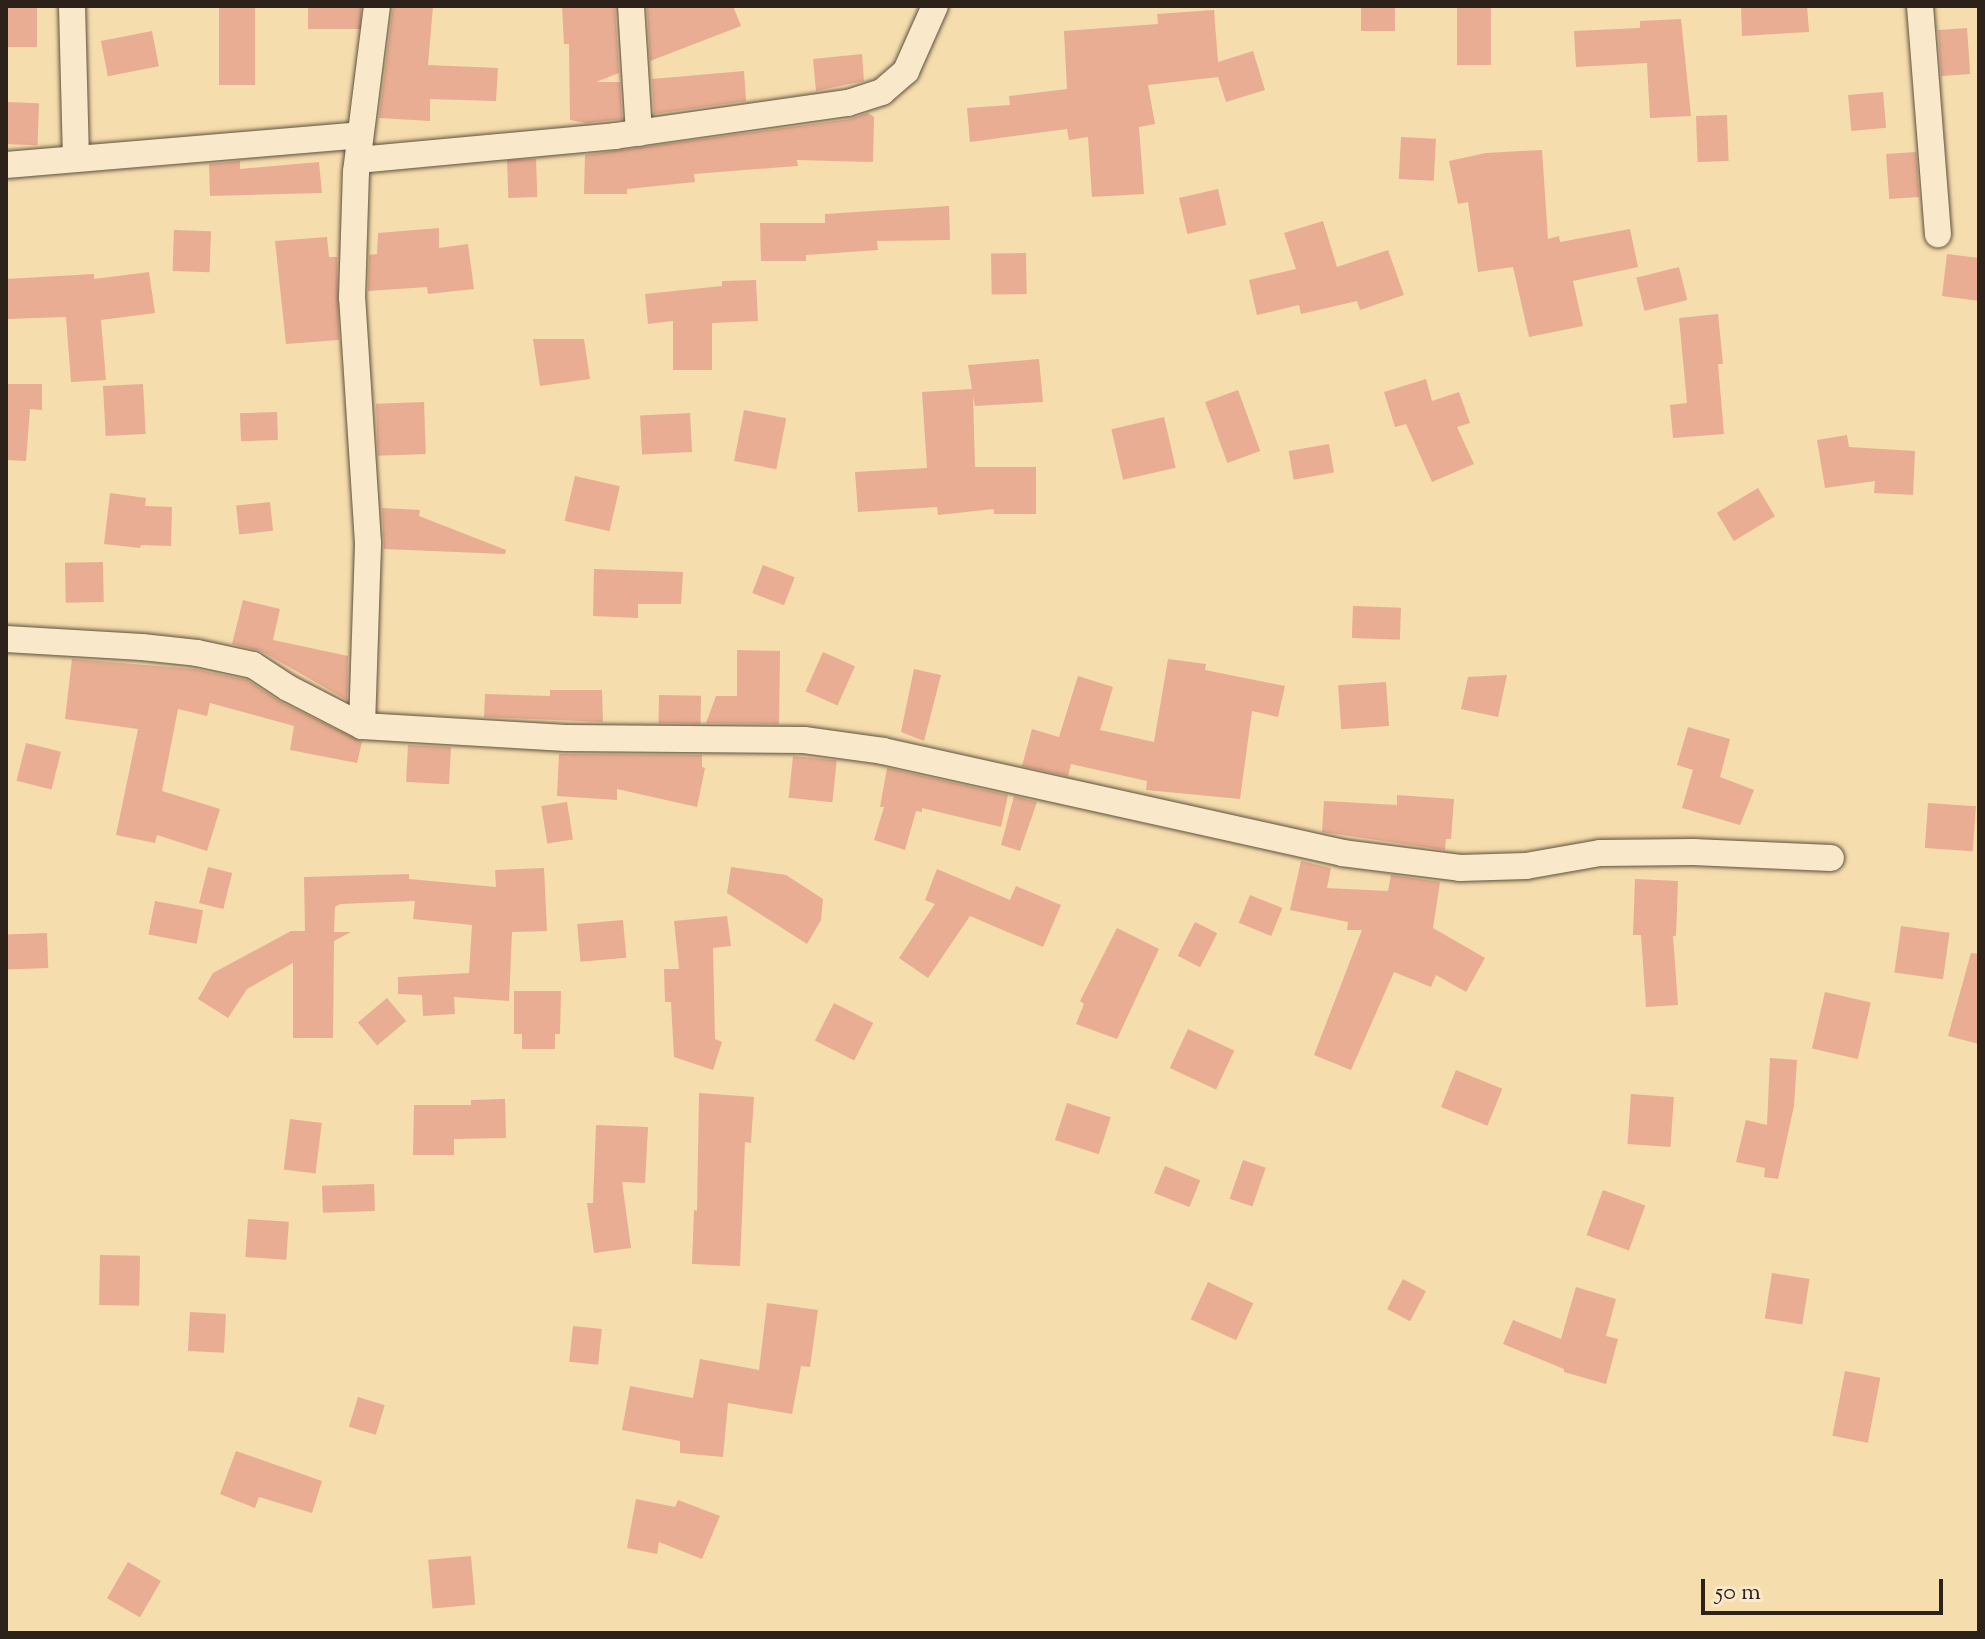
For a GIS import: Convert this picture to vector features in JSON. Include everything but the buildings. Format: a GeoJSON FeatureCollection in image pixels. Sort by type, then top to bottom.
{"type":"FeatureCollection","features":[{"type":"Feature","properties":{"kind":"street"},"geometry":{"type":"LineString","coordinates":[[72,6],[76,158]]}},
{"type":"Feature","properties":{"kind":"street"},"geometry":{"type":"LineString","coordinates":[[362,726],[368,543],[352,298],[359,148],[377,6]]}},
{"type":"Feature","properties":{"kind":"street"},"geometry":{"type":"LineString","coordinates":[[631,6],[639,133]]}},
{"type":"Feature","properties":{"kind":"street"},"geometry":{"type":"LineString","coordinates":[[6,165],[76,158],[359,148],[639,133],[848,103],[882,92],[906,71],[935,6]]}},
{"type":"Feature","properties":{"kind":"street"},"geometry":{"type":"LineString","coordinates":[[1920,6],[1938,234]]}},
{"type":"Feature","properties":{"kind":"street"},"geometry":{"type":"LineString","coordinates":[[6,639],[142,647],[197,653],[253,665],[288,688],[362,726],[566,738],[804,740],[883,751],[1342,853],[1460,868],[1526,866],[1600,853],[1693,852],[1831,858]]}}]}
